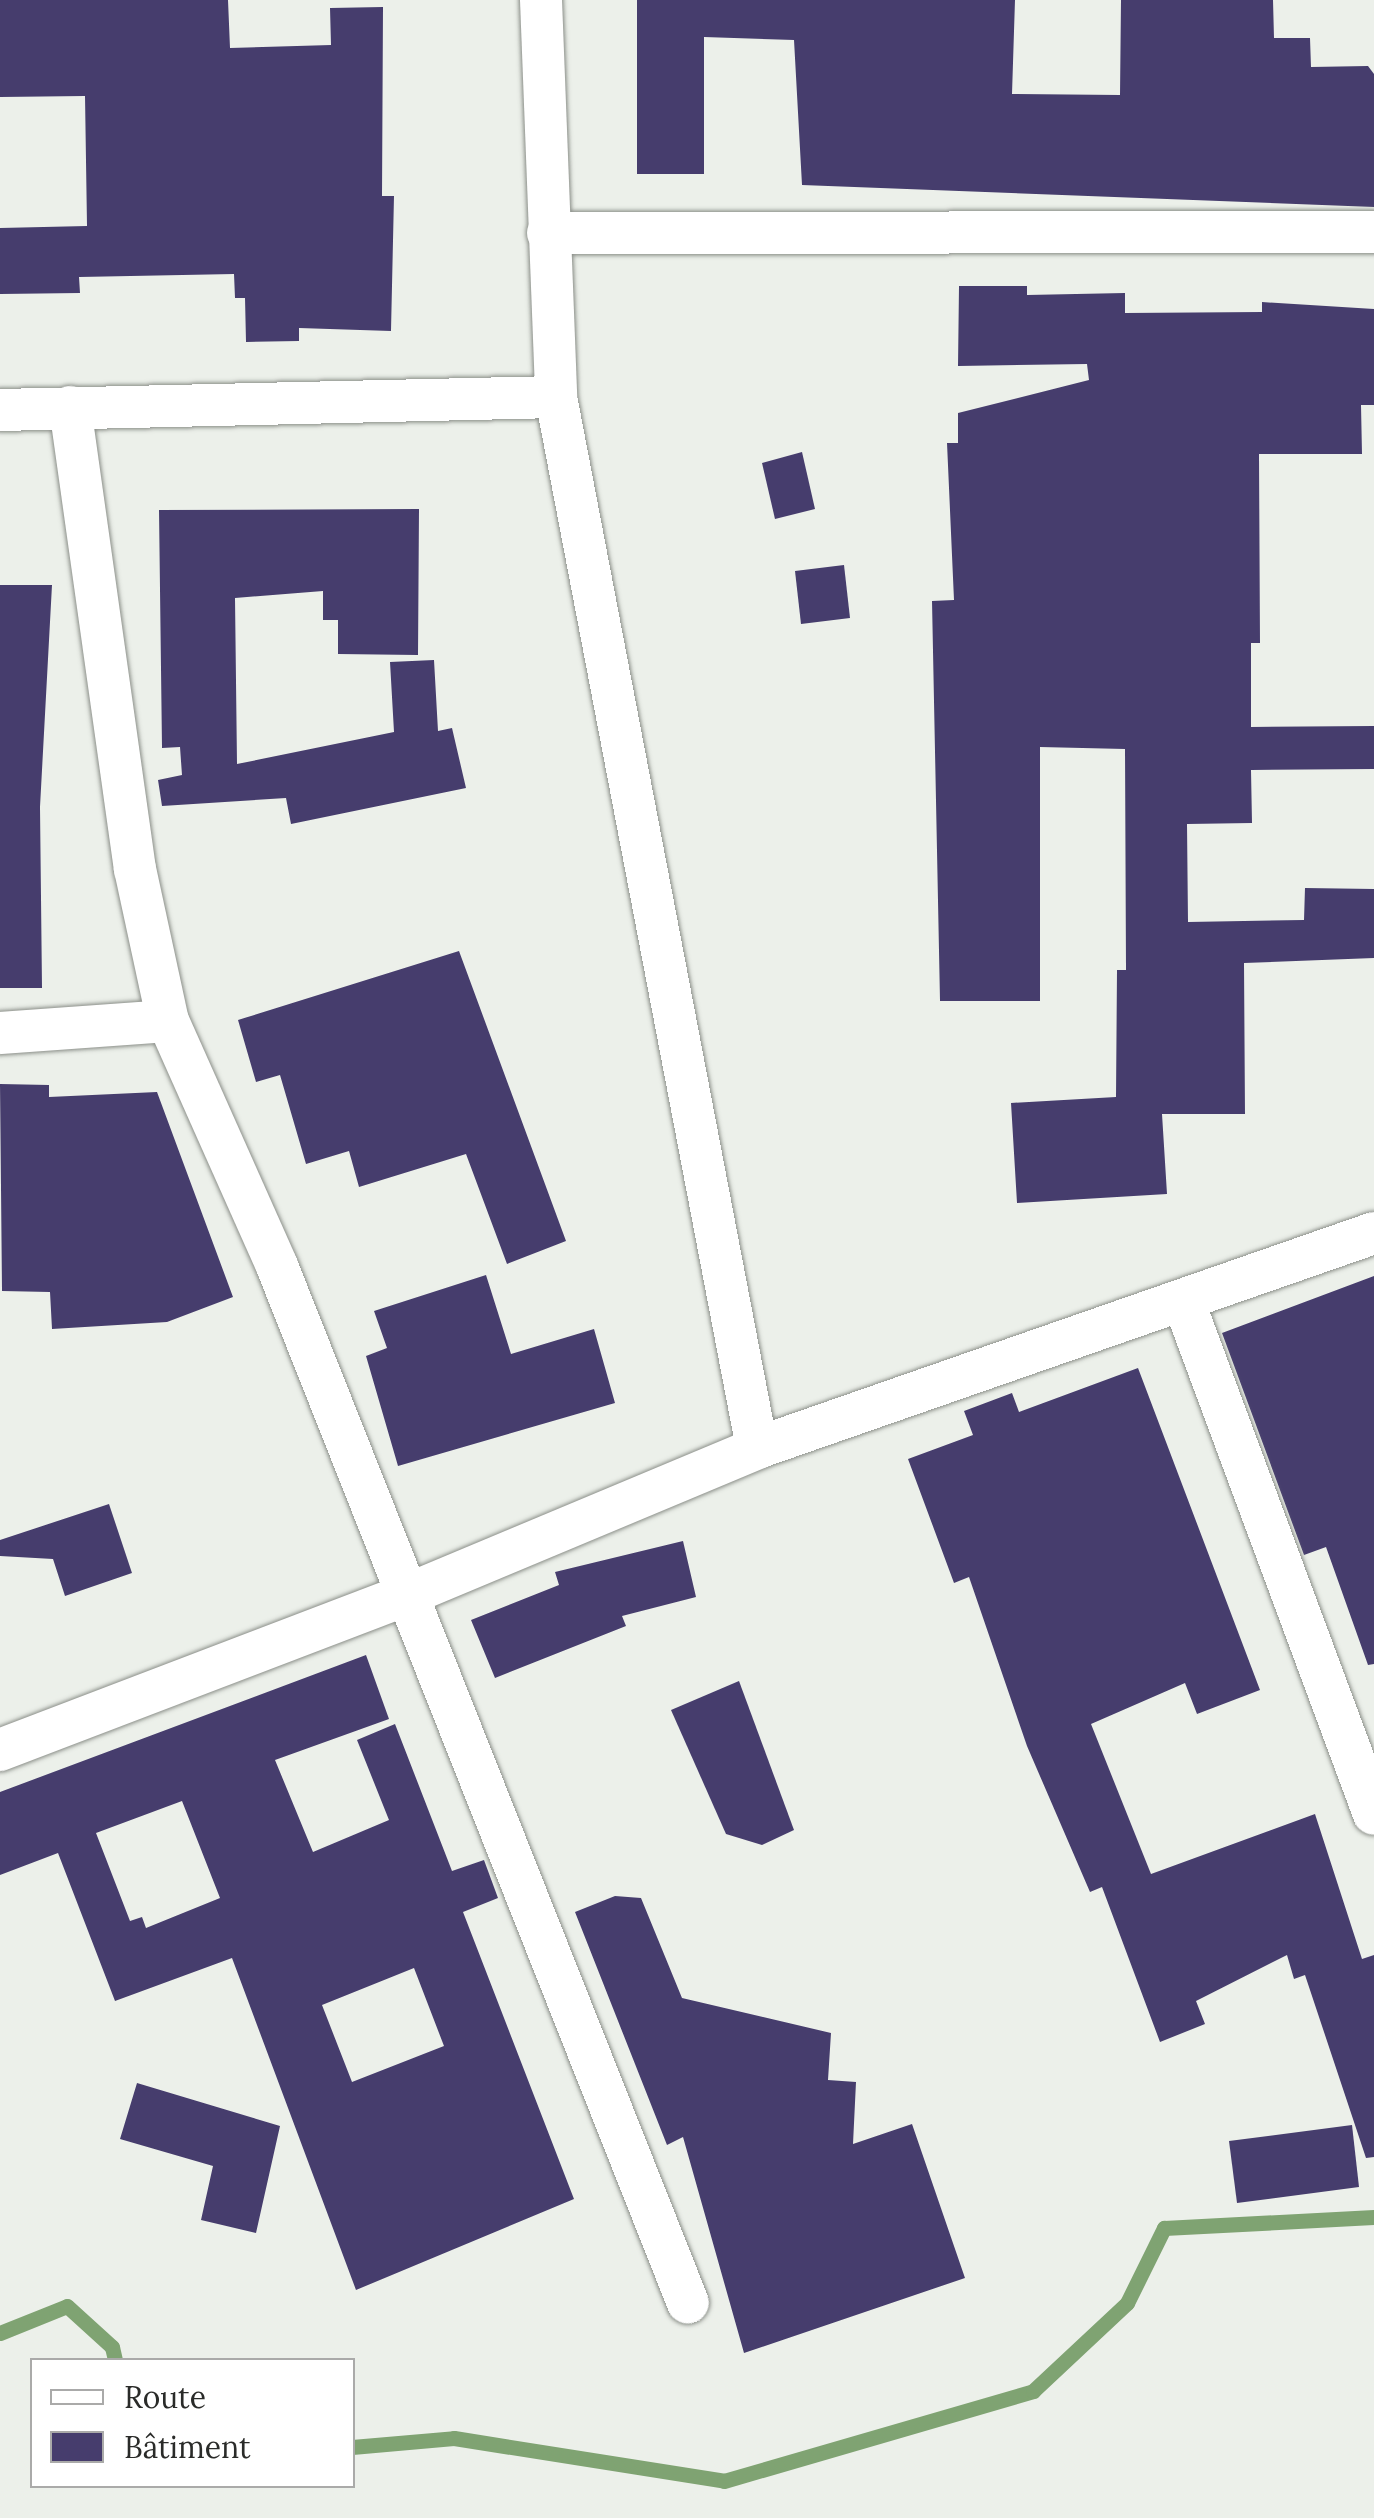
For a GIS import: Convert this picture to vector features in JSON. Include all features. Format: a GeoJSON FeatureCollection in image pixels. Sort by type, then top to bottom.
{"type":"FeatureCollection","features":[{"type":"Feature","properties":{"kind":"street"},"geometry":{"type":"LineString","coordinates":[[541,0],[556,397],[757,1448]]}},
{"type":"Feature","properties":{"kind":"street"},"geometry":{"type":"LineString","coordinates":[[548,233],[1374,232]]}},
{"type":"Feature","properties":{"kind":"street"},"geometry":{"type":"LineString","coordinates":[[0,410],[556,397]]}},
{"type":"Feature","properties":{"kind":"street"},"geometry":{"type":"LineString","coordinates":[[70,406],[134,870],[168,1021],[277,1266],[404,1596],[688,2303]]}},
{"type":"Feature","properties":{"kind":"street"},"geometry":{"type":"LineString","coordinates":[[0,1033],[168,1021]]}},
{"type":"Feature","properties":{"kind":"street"},"geometry":{"type":"LineString","coordinates":[[0,1750],[404,1596],[757,1448],[1374,1232]]}},
{"type":"Feature","properties":{"kind":"street"},"geometry":{"type":"LineString","coordinates":[[1183,1300],[1374,1814]]}},
{"type":"Feature","properties":{"kind":"building"},"geometry":{"type":"Polygon","coordinates":[[[0,0],[228,0],[230,48],[331,45],[330,8],[383,7],[382,196],[394,196],[391,331],[299,328],[299,341],[246,342],[245,298],[235,298],[234,274],[79,277],[80,293],[0,294],[0,228],[87,226],[85,96],[0,97],[0,0]]]}},
{"type":"Feature","properties":{"kind":"building"},"geometry":{"type":"Polygon","coordinates":[[[637,0],[1015,0],[1012,94],[1120,95],[1121,0],[1273,0],[1274,38],[1310,38],[1311,67],[1368,66],[1374,74],[1374,207],[802,185],[794,40],[704,37],[704,174],[637,174],[637,0]]]}},
{"type":"Feature","properties":{"kind":"building"},"geometry":{"type":"Polygon","coordinates":[[[959,286],[1027,286],[1027,295],[1125,293],[1125,313],[1262,312],[1262,302],[1374,309],[1374,405],[1361,405],[1362,454],[1259,454],[1260,643],[1251,643],[1251,727],[1374,726],[1374,769],[1251,770],[1252,823],[1187,824],[1188,922],[1304,920],[1305,888],[1374,889],[1374,958],[1244,963],[1245,1114],[1162,1114],[1167,1194],[1017,1203],[1011,1103],[1116,1097],[1117,970],[1126,970],[1125,749],[1040,747],[1040,1001],[940,1001],[932,601],[954,600],[947,443],[958,443],[958,413],[1089,380],[1087,364],[958,366],[959,286]]]}},
{"type":"Feature","properties":{"kind":"building"},"geometry":{"type":"Polygon","coordinates":[[[802,452],[815,509],[775,519],[762,463],[802,452]]]}},
{"type":"Feature","properties":{"kind":"building"},"geometry":{"type":"Polygon","coordinates":[[[419,509],[418,655],[338,654],[338,620],[323,620],[323,591],[235,598],[237,764],[394,732],[390,662],[434,660],[438,731],[452,728],[466,788],[291,824],[286,798],[162,806],[158,780],[182,775],[180,747],[162,748],[159,510],[419,509]]]}},
{"type":"Feature","properties":{"kind":"building"},"geometry":{"type":"Polygon","coordinates":[[[844,565],[850,618],[801,624],[795,571],[844,565]]]}},
{"type":"Feature","properties":{"kind":"building"},"geometry":{"type":"Polygon","coordinates":[[[0,585],[52,585],[40,807],[42,988],[0,988],[0,585]]]}},
{"type":"Feature","properties":{"kind":"building"},"geometry":{"type":"Polygon","coordinates":[[[459,951],[566,1241],[507,1264],[466,1154],[359,1187],[349,1151],[306,1164],[280,1075],[256,1082],[238,1020],[459,951]]]}},
{"type":"Feature","properties":{"kind":"building"},"geometry":{"type":"Polygon","coordinates":[[[0,1084],[49,1085],[49,1097],[157,1092],[233,1297],[167,1322],[52,1329],[50,1292],[2,1291],[0,1084]]]}},
{"type":"Feature","properties":{"kind":"building"},"geometry":{"type":"Polygon","coordinates":[[[486,1275],[511,1354],[594,1329],[615,1403],[398,1466],[366,1356],[387,1348],[374,1311],[486,1275]]]}},
{"type":"Feature","properties":{"kind":"building"},"geometry":{"type":"Polygon","coordinates":[[[1374,1276],[1374,1664],[1368,1665],[1326,1547],[1304,1555],[1222,1333],[1374,1276]]]}},
{"type":"Feature","properties":{"kind":"building"},"geometry":{"type":"Polygon","coordinates":[[[1138,1368],[1260,1690],[1197,1714],[1185,1683],[1091,1724],[1151,1874],[1315,1814],[1362,1959],[1374,1955],[1374,2157],[1366,2158],[1305,1975],[1294,1979],[1287,1955],[1196,2001],[1205,2024],[1160,2042],[1102,1887],[1090,1892],[1027,1746],[969,1577],[954,1583],[908,1459],[973,1435],[964,1411],[1012,1393],[1019,1412],[1138,1368]]]}},
{"type":"Feature","properties":{"kind":"building"},"geometry":{"type":"Polygon","coordinates":[[[109,1504],[132,1573],[65,1596],[53,1559],[0,1556],[0,1540],[109,1504]]]}},
{"type":"Feature","properties":{"kind":"building"},"geometry":{"type":"Polygon","coordinates":[[[683,1541],[696,1597],[622,1616],[626,1626],[495,1678],[471,1620],[559,1585],[555,1572],[683,1541]]]}},
{"type":"Feature","properties":{"kind":"building"},"geometry":{"type":"Polygon","coordinates":[[[366,1655],[389,1719],[275,1760],[313,1852],[389,1820],[357,1740],[395,1724],[452,1871],[484,1860],[498,1898],[463,1912],[574,2199],[356,2290],[232,1958],[115,2001],[58,1853],[0,1875],[0,1792],[366,1655]],[[182,1801],[96,1833],[130,1921],[142,1917],[146,1928],[220,1898],[182,1801]],[[414,1968],[322,2005],[352,2082],[444,2046],[414,1968]]]}},
{"type":"Feature","properties":{"kind":"building"},"geometry":{"type":"Polygon","coordinates":[[[739,1681],[794,1830],[762,1845],[726,1834],[671,1710],[739,1681]]]}},
{"type":"Feature","properties":{"kind":"building"},"geometry":{"type":"Polygon","coordinates":[[[615,1896],[641,1898],[682,1998],[831,2033],[828,2080],[856,2082],[853,2144],[912,2124],[965,2278],[744,2353],[683,2137],[667,2145],[575,1912],[615,1896]]]}},
{"type":"Feature","properties":{"kind":"building"},"geometry":{"type":"Polygon","coordinates":[[[137,2083],[280,2126],[256,2233],[201,2220],[213,2166],[120,2139],[137,2083]]]}},
{"type":"Feature","properties":{"kind":"building"},"geometry":{"type":"Polygon","coordinates":[[[1352,2125],[1359,2187],[1237,2203],[1229,2141],[1352,2125]]]}},
{"type":"Feature","properties":{"kind":"waterway"},"geometry":{"type":"LineString","coordinates":[[355,2447],[454,2438],[724,2481],[1033,2391],[1127,2303],[1164,2228],[1374,2217]]}},
{"type":"Feature","properties":{"kind":"waterway"},"geometry":{"type":"LineString","coordinates":[[0,2333],[67,2306],[112,2347],[115,2358]]}}]}
